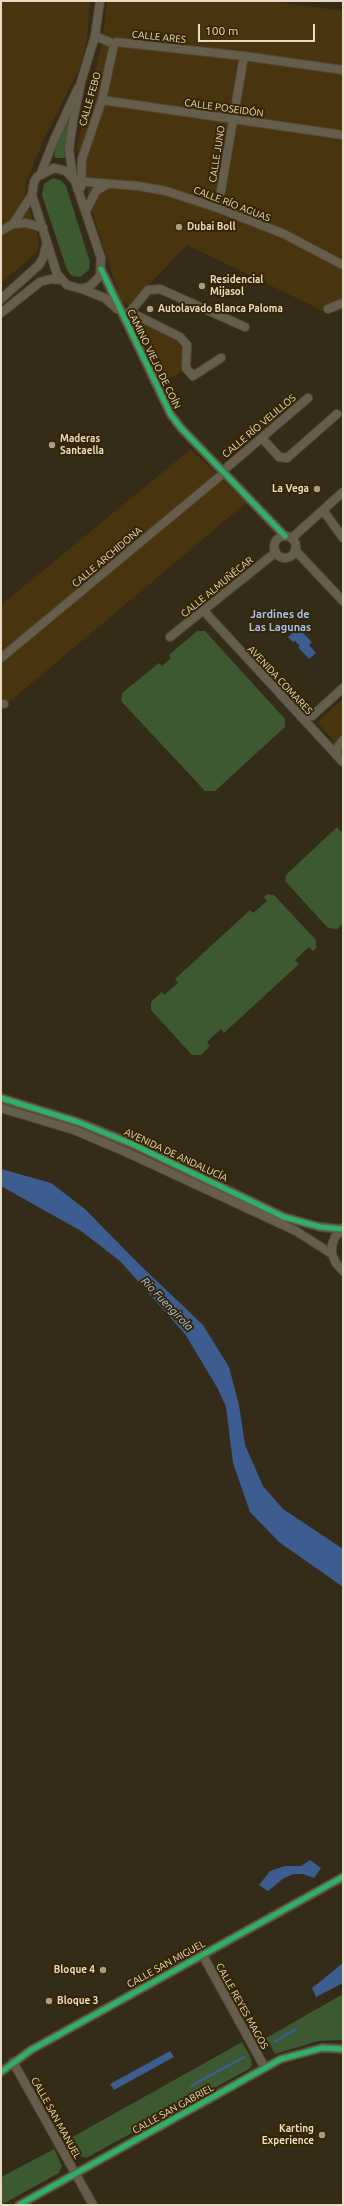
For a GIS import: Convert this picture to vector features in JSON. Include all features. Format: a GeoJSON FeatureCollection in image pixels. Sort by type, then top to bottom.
{"type":"FeatureCollection","features":[{"type":"Feature","properties":{"kind":"street"},"geometry":{"type":"LineString","coordinates":[[73,176],[70,141],[81,82],[95,36],[100,1]]}},
{"type":"Feature","properties":{"kind":"street","name":"CALLE ARES"},"geometry":{"type":"LineString","coordinates":[[95,36],[114,44],[116,42],[244,56],[343,70]]}},
{"type":"Feature","properties":{"kind":"street","name":"CALLE FEBO"},"geometry":{"type":"LineString","coordinates":[[80,191],[73,176],[82,159],[102,100],[114,44]]}},
{"type":"Feature","properties":{"kind":"street","name":"CALLE JUNO"},"geometry":{"type":"LineString","coordinates":[[218,208],[244,56]]}},
{"type":"Feature","properties":{"kind":"street"},"geometry":{"type":"LineString","coordinates":[[13,224],[32,195],[34,182],[41,173],[67,110],[81,82]]}},
{"type":"Feature","properties":{"kind":"street","name":"CALLE POSEIDÓN"},"geometry":{"type":"LineString","coordinates":[[102,100],[343,135]]}},
{"type":"Feature","properties":{"kind":"street"},"geometry":{"type":"LineString","coordinates":[[73,176],[82,159]]}},
{"type":"Feature","properties":{"kind":"street","name":"CALLE RÍO AGUAS"},"geometry":{"type":"LineString","coordinates":[[41,173],[54,168],[73,176],[106,184],[138,186],[166,191],[218,208],[284,234],[343,264]]}},
{"type":"Feature","properties":{"kind":"street"},"geometry":{"type":"LineString","coordinates":[[86,212],[92,196],[106,184]]}},
{"type":"Feature","properties":{"kind":"street","name":"CAMINO VIEJO DE COÍN"},"geometry":{"type":"LineString","coordinates":[[80,191],[101,258],[101,269],[127,314],[171,415],[181,428],[289,537]]}},
{"type":"Feature","properties":{"kind":"street"},"geometry":{"type":"LineString","coordinates":[[32,195],[57,274],[61,280]]}},
{"type":"Feature","properties":{"kind":"street"},"geometry":{"type":"LineString","coordinates":[[1,231],[13,224],[26,223],[43,228]]}},
{"type":"Feature","properties":{"kind":"street"},"geometry":{"type":"LineString","coordinates":[[1,299],[39,265],[43,258],[47,241]]}},
{"type":"Feature","properties":{"kind":"street"},"geometry":{"type":"LineString","coordinates":[[82,289],[96,282],[101,269]]}},
{"type":"Feature","properties":{"kind":"street"},"geometry":{"type":"LineString","coordinates":[[1,312],[40,282],[51,279],[61,280]]}},
{"type":"Feature","properties":{"kind":"street","name":"CAMINO VIEJO DE COÍN"},"geometry":{"type":"LineString","coordinates":[[61,280],[74,288],[82,289],[105,298],[127,314]]}},
{"type":"Feature","properties":{"kind":"street"},"geometry":{"type":"LineString","coordinates":[[220,358],[196,376],[190,374],[186,368],[188,349],[180,337],[127,314],[148,290],[160,289],[245,327]]}},
{"type":"Feature","properties":{"kind":"street"},"geometry":{"type":"LineString","coordinates":[[328,309],[343,303]]}},
{"type":"Feature","properties":{"kind":"street","name":"CALLE RÍO VELILLOS"},"geometry":{"type":"LineString","coordinates":[[224,471],[308,398]]}},
{"type":"Feature","properties":{"kind":"street"},"geometry":{"type":"LineString","coordinates":[[262,438],[279,457],[287,458],[337,414]]}},
{"type":"Feature","properties":{"kind":"street","name":"CALLE ARCHIDONA"},"geometry":{"type":"LineString","coordinates":[[1,658],[224,471]]}},
{"type":"Feature","properties":{"kind":"street"},"geometry":{"type":"LineString","coordinates":[[296,550],[288,557],[281,556],[276,552],[275,546],[277,540],[289,537],[343,492]]}},
{"type":"Feature","properties":{"kind":"street"},"geometry":{"type":"LineString","coordinates":[[323,510],[343,538]]}},
{"type":"Feature","properties":{"kind":"street"},"geometry":{"type":"LineString","coordinates":[[289,537],[296,544],[296,550],[343,601]]}},
{"type":"Feature","properties":{"kind":"street","name":"CALLE ALMUÑÉCAR"},"geometry":{"type":"LineString","coordinates":[[170,637],[276,552]]}},
{"type":"Feature","properties":{"kind":"street","name":"AVENIDA COMARES"},"geometry":{"type":"LineString","coordinates":[[203,610],[340,759]]}},
{"type":"Feature","properties":{"kind":"street"},"geometry":{"type":"LineString","coordinates":[[301,717],[312,716],[343,688]]}},
{"type":"Feature","properties":{"kind":"street"},"geometry":{"type":"LineString","coordinates":[[340,759],[337,748],[343,740]]}},
{"type":"Feature","properties":{"kind":"street","name":"AVENIDA DE ANDALUCÍA"},"geometry":{"type":"LineString","coordinates":[[1,1098],[78,1122],[132,1144],[284,1217],[320,1227],[343,1228]]}},
{"type":"Feature","properties":{"kind":"street","name":"AVENIDA DE ANDALUCÍA"},"geometry":{"type":"LineString","coordinates":[[1,1108],[74,1130],[128,1153],[296,1231],[332,1254]]}},
{"type":"Feature","properties":{"kind":"street"},"geometry":{"type":"LineString","coordinates":[[343,1228],[335,1237],[332,1254],[336,1263],[343,1271]]}},
{"type":"Feature","properties":{"kind":"street","name":"CALLE SAN MIGUEL"},"geometry":{"type":"LineString","coordinates":[[1,2072],[31,2050],[343,1877]]}},
{"type":"Feature","properties":{"kind":"street","name":"CALLE REYES MAGOS"},"geometry":{"type":"LineString","coordinates":[[202,1954],[265,2068]]}},
{"type":"Feature","properties":{"kind":"street","name":"CALLE SAN GABRIEL"},"geometry":{"type":"LineString","coordinates":[[18,2205],[265,2068],[294,2055],[322,2048],[343,2049]]}},
{"type":"Feature","properties":{"kind":"street","name":"CALLE SAN MANUEL"},"geometry":{"type":"LineString","coordinates":[[13,2062],[93,2205]]}},
{"type":"Feature","properties":{"kind":"shaded area"},"geometry":{"type":"Polygon","coordinates":[[[1,1],[90,1],[87,40],[80,67],[44,139],[25,185],[25,195],[38,235],[38,248],[35,254],[1,283],[1,1]]]}},
{"type":"Feature","properties":{"kind":"shaded area"},"geometry":{"type":"Polygon","coordinates":[[[107,1],[270,1],[343,11],[343,308],[327,313],[187,245],[150,284],[141,290],[129,306],[120,299],[91,209],[84,168],[87,155],[76,149],[102,44],[107,1]]]}},
{"type":"Feature","properties":{"kind":"shaded area"},"geometry":{"type":"Polygon","coordinates":[[[134,317],[167,335],[183,346],[181,372],[163,381],[134,317]]]}},
{"type":"Feature","properties":{"kind":"shaded area"},"geometry":{"type":"Polygon","coordinates":[[[191,449],[246,503],[1,709],[1,605],[191,449]]]}},
{"type":"Feature","properties":{"kind":"shaded area"},"geometry":{"type":"Polygon","coordinates":[[[343,699],[343,751],[317,722],[343,699]]]}},
{"type":"Feature","properties":{"kind":"green space"},"geometry":{"type":"Polygon","coordinates":[[[70,113],[65,158],[56,158],[54,156],[58,140],[70,113]]]}},
{"type":"Feature","properties":{"kind":"green space"},"geometry":{"type":"Polygon","coordinates":[[[53,178],[60,180],[66,186],[90,262],[89,270],[80,277],[72,276],[67,270],[42,195],[44,184],[53,178]]]}},
{"type":"Feature","properties":{"kind":"green space"},"geometry":{"type":"Polygon","coordinates":[[[197,631],[205,631],[285,719],[285,727],[215,791],[205,791],[121,701],[122,693],[159,663],[162,666],[171,658],[169,655],[197,631]]]}},
{"type":"Feature","properties":{"kind":"green space"},"geometry":{"type":"Polygon","coordinates":[[[337,827],[341,832],[343,830],[343,923],[337,929],[328,928],[285,881],[286,875],[337,827]]]}},
{"type":"Feature","properties":{"kind":"green space"},"geometry":{"type":"Polygon","coordinates":[[[267,894],[274,895],[316,940],[316,948],[313,951],[309,947],[295,960],[299,964],[224,1033],[221,1029],[207,1042],[210,1046],[201,1055],[192,1055],[151,1010],[151,1002],[162,992],[164,995],[178,983],[175,979],[250,910],[253,913],[267,901],[264,897],[267,894]]]}},
{"type":"Feature","properties":{"kind":"green space"},"geometry":{"type":"Polygon","coordinates":[[[343,1994],[343,2040],[318,2041],[275,2054],[266,2038],[343,1994]]]}},
{"type":"Feature","properties":{"kind":"green space"},"geometry":{"type":"Polygon","coordinates":[[[242,2042],[251,2058],[252,2065],[249,2069],[86,2158],[78,2155],[69,2139],[242,2042]]]}},
{"type":"Feature","properties":{"kind":"green space"},"geometry":{"type":"Polygon","coordinates":[[[54,2149],[62,2166],[59,2173],[1,2205],[1,2177],[54,2149]]]}},
{"type":"Feature","properties":{"kind":"water"},"geometry":{"type":"Polygon","coordinates":[[[298,628],[312,642],[309,645],[316,653],[309,659],[298,647],[300,646],[288,637],[298,628]]]}},
{"type":"Feature","properties":{"kind":"water","name":"Rio Fuengirola"},"geometry":{"type":"Polygon","coordinates":[[[1,1169],[51,1183],[85,1209],[137,1262],[203,1325],[229,1367],[239,1405],[245,1445],[263,1486],[283,1509],[343,1549],[343,1587],[279,1542],[250,1512],[233,1463],[226,1407],[218,1389],[185,1334],[120,1261],[81,1231],[1,1186],[1,1169]]]}},
{"type":"Feature","properties":{"kind":"water"},"geometry":{"type":"Polygon","coordinates":[[[310,1860],[321,1868],[314,1878],[303,1874],[294,1874],[284,1878],[268,1891],[259,1885],[270,1871],[285,1866],[301,1866],[310,1860]]]}},
{"type":"Feature","properties":{"kind":"water"},"geometry":{"type":"Polygon","coordinates":[[[343,1963],[343,1983],[316,1997],[312,1988],[343,1963]]]}},
{"type":"Feature","properties":{"kind":"water"},"geometry":{"type":"Polygon","coordinates":[[[170,2051],[174,2057],[114,2090],[110,2084],[170,2051]]]}},
{"type":"Feature","properties":{"kind":"waterway"},"geometry":{"type":"LineString","coordinates":[[274,2042],[296,2029]]}},
{"type":"Feature","properties":{"kind":"waterway"},"geometry":{"type":"LineString","coordinates":[[191,2086],[244,2057]]}},
{"type":"Feature","properties":{"kind":"cycle path"},"geometry":{"type":"LineString","coordinates":[[101,269],[171,415],[181,428],[285,536]]}},
{"type":"Feature","properties":{"kind":"cycle path"},"geometry":{"type":"LineString","coordinates":[[1,1098],[78,1122],[132,1144],[284,1217],[320,1227],[342,1229]]}},
{"type":"Feature","properties":{"kind":"cycle path"},"geometry":{"type":"LineString","coordinates":[[1,2072],[31,2050],[343,1877]]}},
{"type":"Feature","properties":{"kind":"cycle path"},"geometry":{"type":"LineString","coordinates":[[19,2205],[281,2059],[322,2048],[343,2049]]}},
{"type":"Feature","properties":{"kind":"place","name":"Dubai Boll"},"geometry":{"type":"Point","coordinates":[179,227]}},
{"type":"Feature","properties":{"kind":"place","name":"Residencial Mijasol"},"geometry":{"type":"Point","coordinates":[202,286]}},
{"type":"Feature","properties":{"kind":"place","name":"Autolavado Blanca Paloma"},"geometry":{"type":"Point","coordinates":[150,309]}},
{"type":"Feature","properties":{"kind":"place","name":"Maderas Santaella"},"geometry":{"type":"Point","coordinates":[52,445]}},
{"type":"Feature","properties":{"kind":"place","name":"La Vega"},"geometry":{"type":"Point","coordinates":[317,489]}},
{"type":"Feature","properties":{"kind":"place","name":"Bloque 4"},"geometry":{"type":"Point","coordinates":[103,1970]}},
{"type":"Feature","properties":{"kind":"place","name":"Bloque 3"},"geometry":{"type":"Point","coordinates":[49,2001]}},
{"type":"Feature","properties":{"kind":"place","name":"Karting Experience"},"geometry":{"type":"Point","coordinates":[322,2135]}},
{"type":"Feature","properties":{"kind":"district","name":"Jardines de Las Lagunas"},"geometry":{"type":"Point","coordinates":[280,620]}}]}
